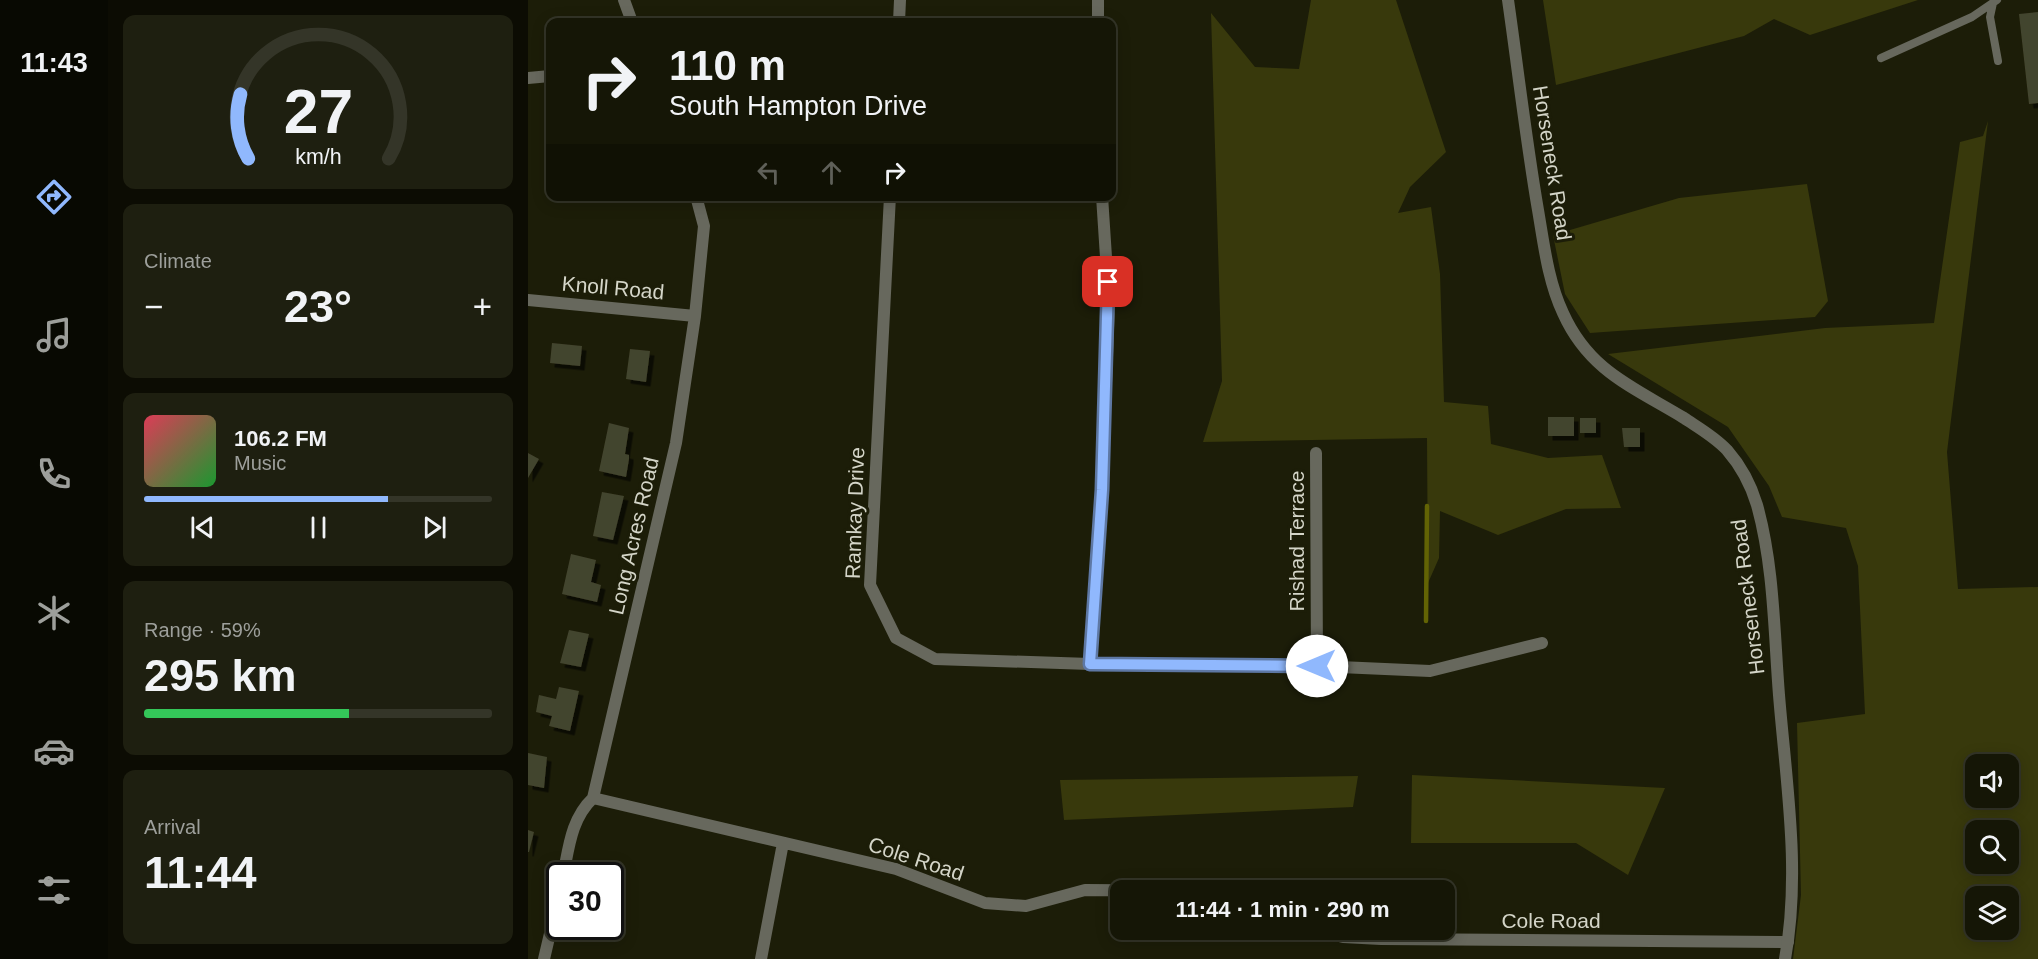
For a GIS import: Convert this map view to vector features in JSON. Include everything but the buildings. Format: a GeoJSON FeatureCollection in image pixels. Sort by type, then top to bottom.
{"type":"FeatureCollection","features":[{"type":"Feature","properties":{"kind":"street"},"geometry":{"type":"LineString","coordinates":[[624,0],[631,18]]}},
{"type":"Feature","properties":{"kind":"street"},"geometry":{"type":"LineString","coordinates":[[899,18],[900,0]]}},
{"type":"Feature","properties":{"kind":"street"},"geometry":{"type":"LineString","coordinates":[[1098,0],[1098,18]]}},
{"type":"Feature","properties":{"kind":"street","name":"Horseneck Road"},"geometry":{"type":"LineString","coordinates":[[1508,0],[1540,221],[1547,259],[1563,313],[1574,334],[1605,371],[1708,433],[1724,447],[1739,465],[1756,501],[1762,524],[1772,604],[1792,860],[1792,912],[1785,959]]}},
{"type":"Feature","properties":{"kind":"street"},"geometry":{"type":"LineString","coordinates":[[528,78],[546,76]]}},
{"type":"Feature","properties":{"kind":"street","name":"Long Acres Road"},"geometry":{"type":"LineString","coordinates":[[566,862],[575,822],[581,809],[593,798],[676,443],[695,316],[704,226],[697,201]]}},
{"type":"Feature","properties":{"kind":"street","name":"Ramkay Drive"},"geometry":{"type":"LineString","coordinates":[[890,201],[870,585],[896,638],[935,658],[1090,664],[1317,666],[1430,671],[1542,643]]}},
{"type":"Feature","properties":{"kind":"street"},"geometry":{"type":"LineString","coordinates":[[1090,664],[1102,490],[1109,303],[1102,201]]}},
{"type":"Feature","properties":{"kind":"street","name":"Knoll Road"},"geometry":{"type":"LineString","coordinates":[[528,300],[695,316]]}},
{"type":"Feature","properties":{"kind":"street","name":"Rishad Terrace"},"geometry":{"type":"LineString","coordinates":[[1316,453],[1317,666]]}},
{"type":"Feature","properties":{"kind":"street","name":"Cole Road"},"geometry":{"type":"LineString","coordinates":[[593,798],[896,869],[985,903],[1026,906],[1085,890],[1110,890]]}},
{"type":"Feature","properties":{"kind":"street"},"geometry":{"type":"LineString","coordinates":[[761,959],[783,843]]}},
{"type":"Feature","properties":{"kind":"street"},"geometry":{"type":"LineString","coordinates":[[544,959],[548,940]]}},
{"type":"Feature","properties":{"kind":"street","name":"Cole Road"},"geometry":{"type":"LineString","coordinates":[[1455,940],[1788,942]]}},
{"type":"Feature","properties":{"kind":"lane"},"geometry":{"type":"LineString","coordinates":[[1881,58],[1972,17],[1995,2]]}},
{"type":"Feature","properties":{"kind":"lane"},"geometry":{"type":"LineString","coordinates":[[1995,2],[1990,17],[1998,61]]}},
{"type":"Feature","properties":{"kind":"shaded area"},"geometry":{"type":"Polygon","coordinates":[[[1311,0],[1396,0],[1446,152],[1410,187],[1398,213],[1431,207],[1440,274],[1444,402],[1488,406],[1491,444],[1548,458],[1602,455],[1621,508],[1566,509],[1498,535],[1440,511],[1439,558],[1428,583],[1427,438],[1203,442],[1222,381],[1211,13],[1255,67],[1299,69],[1311,0]]]}},
{"type":"Feature","properties":{"kind":"shaded area"},"geometry":{"type":"Polygon","coordinates":[[[1543,0],[1918,0],[1810,35],[1774,19],[1744,36],[1556,85],[1543,0]]]}},
{"type":"Feature","properties":{"kind":"shaded area"},"geometry":{"type":"Polygon","coordinates":[[[1988,121],[1947,452],[1958,589],[2038,587],[2038,959],[1793,959],[1801,895],[1797,723],[1865,714],[1858,566],[1846,528],[1782,517],[1769,486],[1728,427],[1608,354],[1825,328],[1934,323],[1960,142],[1983,136],[1988,121]]]}},
{"type":"Feature","properties":{"kind":"shaded area"},"geometry":{"type":"Polygon","coordinates":[[[1807,184],[1828,301],[1815,317],[1590,333],[1565,294],[1553,235],[1679,198],[1807,184]]]}},
{"type":"Feature","properties":{"kind":"shaded area"},"geometry":{"type":"Polygon","coordinates":[[[1412,775],[1665,788],[1628,875],[1576,843],[1411,843],[1412,775]]]}},
{"type":"Feature","properties":{"kind":"shaded area"},"geometry":{"type":"Polygon","coordinates":[[[1358,776],[1353,807],[1064,820],[1060,780],[1358,776]]]}},
{"type":"Feature","properties":{"kind":"waterway"},"geometry":{"type":"LineString","coordinates":[[1426,621],[1427,506]]}},
{"type":"Feature","properties":{"kind":"route"},"geometry":{"type":"LineString","coordinates":[[1108,282],[1102,490],[1090,664],[1317,666]]}}]}
